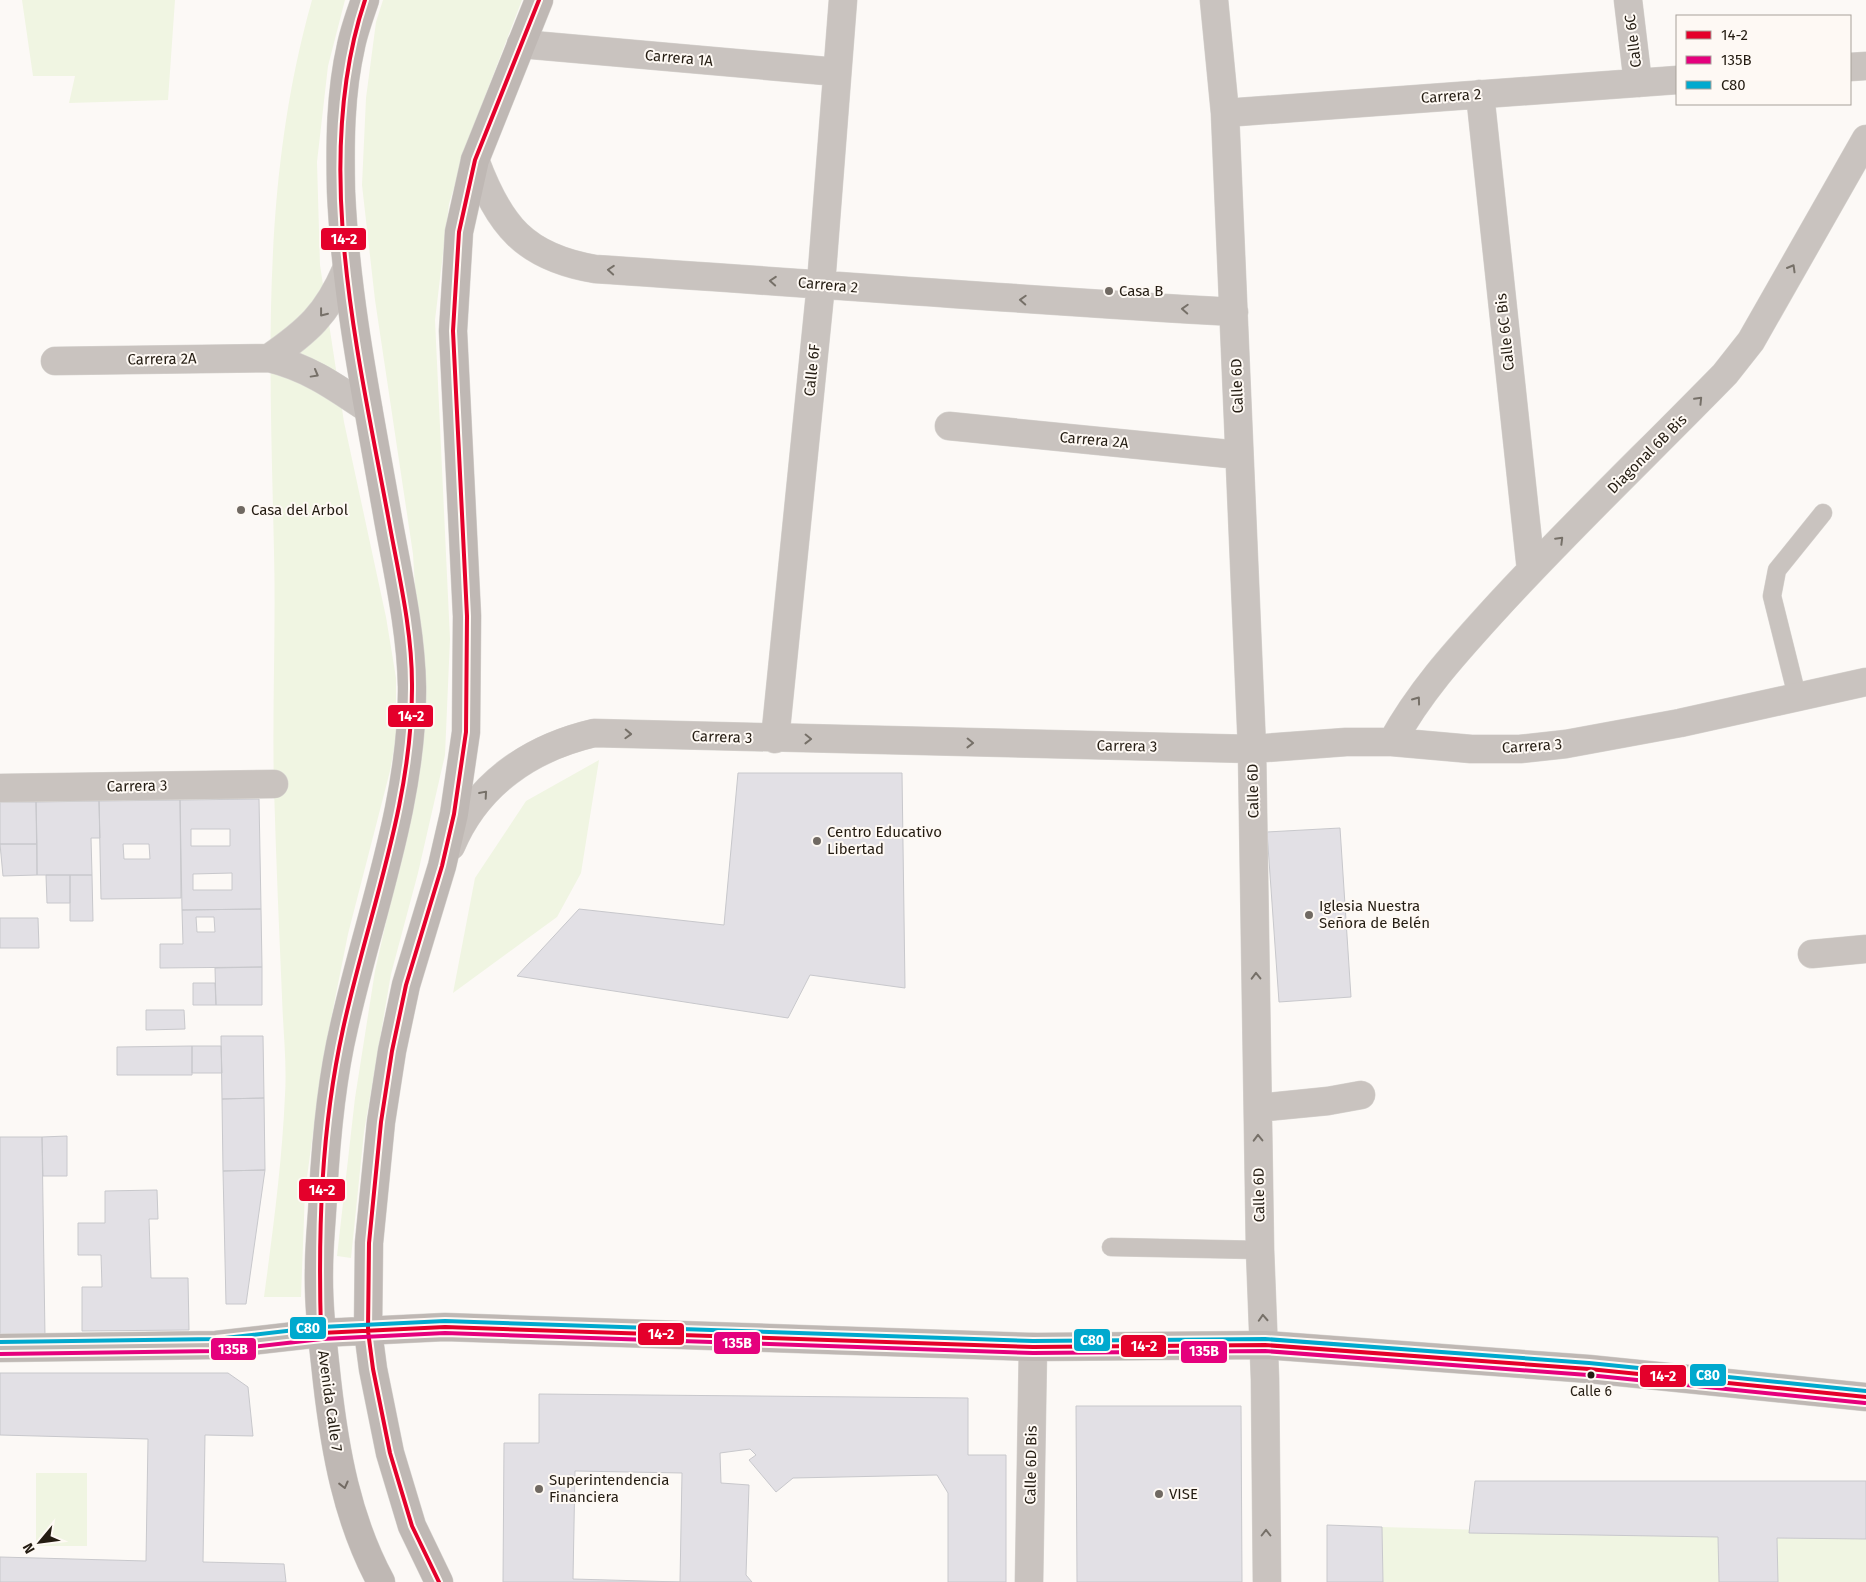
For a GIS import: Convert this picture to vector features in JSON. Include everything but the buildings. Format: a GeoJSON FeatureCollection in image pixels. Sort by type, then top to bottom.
{"type":"FeatureCollection","features":[{"type":"Feature","properties":{"kind":"street","name":"Avenida Calle 7"},"geometry":{"type":"LineString","coordinates":[[365,0],[351,46],[342,111],[340,166],[346,270],[356,347],[404,611],[410,655],[412,712],[403,787],[395,825],[343,1030],[331,1096],[325,1156],[319,1267],[321,1333],[340,1466],[350,1508],[381,1582]]}},
{"type":"Feature","properties":{"kind":"street"},"geometry":{"type":"LineString","coordinates":[[439,1582],[422,1551],[400,1490],[373,1369],[367,1310],[369,1243],[382,1113],[406,985],[442,866],[461,772],[468,696],[467,616],[453,331],[459,232],[475,160],[539,0]]}},
{"type":"Feature","properties":{"kind":"street","name":"Calle 6F"},"geometry":{"type":"LineString","coordinates":[[775,739],[821,284],[843,0]]}},
{"type":"Feature","properties":{"kind":"street","name":"Calle 6D"},"geometry":{"type":"LineString","coordinates":[[1214,0],[1225,113],[1252,749],[1260,1250],[1265,1345],[1266,1582]]}},
{"type":"Feature","properties":{"kind":"street","name":"Calle 6C"},"geometry":{"type":"LineString","coordinates":[[1628,0],[1638,83]]}},
{"type":"Feature","properties":{"kind":"street","name":"Carrera 1A"},"geometry":{"type":"LineString","coordinates":[[521,44],[837,72]]}},
{"type":"Feature","properties":{"kind":"street"},"geometry":{"type":"LineString","coordinates":[[1851,67],[1866,66]]}},
{"type":"Feature","properties":{"kind":"street","name":"Carrera 2"},"geometry":{"type":"LineString","coordinates":[[1225,113],[1676,80]]}},
{"type":"Feature","properties":{"kind":"street","name":"Calle 6C Bis"},"geometry":{"type":"LineString","coordinates":[[1480,94],[1531,570]]}},
{"type":"Feature","properties":{"kind":"street","name":"Diagonal 6B Bis"},"geometry":{"type":"LineString","coordinates":[[1392,742],[1409,712],[1431,680],[1531,570],[1718,381],[1746,347],[1866,139]]}},
{"type":"Feature","properties":{"kind":"street","name":"Carrera 2"},"geometry":{"type":"LineString","coordinates":[[475,160],[491,201],[517,235],[553,259],[595,269],[821,284],[953,296],[1234,312]]}},
{"type":"Feature","properties":{"kind":"street"},"geometry":{"type":"LineString","coordinates":[[269,358],[294,341],[320,317],[334,298],[346,270]]}},
{"type":"Feature","properties":{"kind":"street","name":"Carrera 2A"},"geometry":{"type":"LineString","coordinates":[[55,361],[269,358],[295,365],[314,373],[368,409]]}},
{"type":"Feature","properties":{"kind":"street","name":"Carrera 2A"},"geometry":{"type":"LineString","coordinates":[[949,426],[1239,455]]}},
{"type":"Feature","properties":{"kind":"street","name":"Carrera 3"},"geometry":{"type":"LineString","coordinates":[[442,866],[456,834],[485,792],[524,760],[554,744],[594,733],[775,739],[1252,749],[1346,742],[1392,742],[1471,748],[1520,749],[1566,744],[1680,723],[1866,682]]}},
{"type":"Feature","properties":{"kind":"street","name":"Carrera 3"},"geometry":{"type":"LineString","coordinates":[[0,788],[274,784]]}},
{"type":"Feature","properties":{"kind":"street"},"geometry":{"type":"LineString","coordinates":[[1812,954],[1866,949]]}},
{"type":"Feature","properties":{"kind":"street"},"geometry":{"type":"LineString","coordinates":[[1258,1108],[1328,1101],[1361,1095]]}},
{"type":"Feature","properties":{"kind":"street"},"geometry":{"type":"LineString","coordinates":[[0,1348],[216,1345],[321,1333],[445,1327],[1033,1347],[1265,1345],[1598,1370],[1866,1397]]}},
{"type":"Feature","properties":{"kind":"street","name":"Calle 6D Bis"},"geometry":{"type":"LineString","coordinates":[[1029,1582],[1033,1347]]}},
{"type":"Feature","properties":{"kind":"lane"},"geometry":{"type":"LineString","coordinates":[[1797,696],[1772,596],[1778,570],[1823,513]]}},
{"type":"Feature","properties":{"kind":"lane"},"geometry":{"type":"LineString","coordinates":[[1111,1248],[1260,1250]]}},
{"type":"Feature","properties":{"kind":"green space"},"geometry":{"type":"Polygon","coordinates":[[[22,0],[175,0],[168,100],[69,103],[75,76],[33,76],[22,0]]]}},
{"type":"Feature","properties":{"kind":"green space"},"geometry":{"type":"Polygon","coordinates":[[[312,0],[345,0],[328,66],[317,162],[320,265],[344,422],[386,617],[396,678],[396,738],[390,771],[348,934],[323,1059],[305,1192],[301,1297],[264,1297],[274,1222],[284,1120],[285,1083],[274,759],[274,582],[271,412],[272,274],[276,206],[284,137],[295,69],[312,0]]]}},
{"type":"Feature","properties":{"kind":"green space"},"geometry":{"type":"Polygon","coordinates":[[[383,0],[522,0],[469,138],[449,204],[435,320],[450,639],[445,755],[418,873],[391,974],[364,1132],[351,1258],[337,1256],[355,1098],[375,971],[400,860],[420,670],[413,554],[375,300],[362,185],[366,98],[376,22],[383,0]]]}},
{"type":"Feature","properties":{"kind":"green space"},"geometry":{"type":"Polygon","coordinates":[[[599,760],[581,873],[557,917],[453,993],[475,878],[526,801],[599,760]]]}},
{"type":"Feature","properties":{"kind":"green space"},"geometry":{"type":"Polygon","coordinates":[[[36,1473],[87,1473],[87,1546],[36,1546],[36,1473]]]}},
{"type":"Feature","properties":{"kind":"green space"},"geometry":{"type":"Polygon","coordinates":[[[1382,1527],[1718,1537],[1719,1582],[1383,1582],[1382,1527]]]}},
{"type":"Feature","properties":{"kind":"green space"},"geometry":{"type":"Polygon","coordinates":[[[1777,1538],[1866,1539],[1866,1582],[1778,1582],[1777,1538]]]}},
{"type":"Feature","properties":{"kind":"transit line","name":"14-2"},"geometry":{"type":"LineString","coordinates":[[365,0],[349,62],[342,126],[341,191],[345,258],[364,390],[404,600],[410,642],[412,684],[405,772],[397,815],[343,1029],[330,1104],[321,1218],[321,1333],[445,1327],[1033,1347],[1265,1345],[1589,1369],[1866,1397]]}},
{"type":"Feature","properties":{"kind":"transit line","name":"14-2"},"geometry":{"type":"LineString","coordinates":[[439,1582],[412,1526],[390,1453],[373,1369],[368,1331],[369,1243],[381,1122],[392,1051],[406,985],[442,866],[454,814],[466,732],[467,616],[453,331],[459,232],[475,160],[539,0]]}},
{"type":"Feature","properties":{"kind":"transit line","name":"C80"},"geometry":{"type":"LineString","coordinates":[[0,1342],[216,1339],[321,1327],[445,1321],[1033,1341],[1265,1339],[1589,1363],[1866,1391]]}},
{"type":"Feature","properties":{"kind":"transit line","name":"135B"},"geometry":{"type":"LineString","coordinates":[[0,1354],[216,1351],[322,1339],[445,1333],[1033,1353],[1265,1351],[1588,1375],[1865,1403]]}},
{"type":"Feature","properties":{"kind":"place","name":"Casa B"},"geometry":{"type":"Point","coordinates":[1109,291]}},
{"type":"Feature","properties":{"kind":"place","name":"Casa del Arbol"},"geometry":{"type":"Point","coordinates":[241,510]}},
{"type":"Feature","properties":{"kind":"place","name":"Centro Educativo Libertad"},"geometry":{"type":"Point","coordinates":[817,841]}},
{"type":"Feature","properties":{"kind":"place","name":"Iglesia Nuestra Señora de Belén"},"geometry":{"type":"Point","coordinates":[1309,915]}},
{"type":"Feature","properties":{"kind":"place","name":"Calle 6"},"geometry":{"type":"Point","coordinates":[1591,1375]}},
{"type":"Feature","properties":{"kind":"place","name":"Superintendencia Financiera"},"geometry":{"type":"Point","coordinates":[539,1489]}},
{"type":"Feature","properties":{"kind":"place","name":"VISE"},"geometry":{"type":"Point","coordinates":[1159,1494]}}]}
